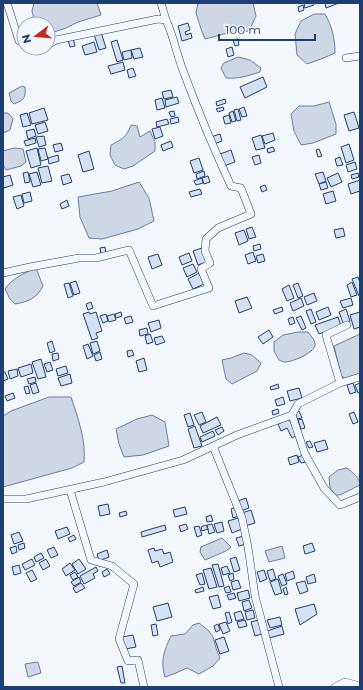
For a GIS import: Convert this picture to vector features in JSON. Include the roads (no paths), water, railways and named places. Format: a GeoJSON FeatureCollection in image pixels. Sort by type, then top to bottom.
{"type":"FeatureCollection","features":[{"type":"Feature","properties":{"kind":"street"},"geometry":{"type":"LineString","coordinates":[[7,3],[16,31]]}},
{"type":"Feature","properties":{"kind":"street"},"geometry":{"type":"LineString","coordinates":[[3,273],[78,258],[96,258],[128,250],[153,306],[209,288],[201,269],[210,263],[205,251],[206,239],[218,228],[251,214],[241,188],[231,186],[206,130],[183,70],[161,3]]}},
{"type":"Feature","properties":{"kind":"street"},"geometry":{"type":"LineString","coordinates":[[56,40],[158,19],[166,20]]}},
{"type":"Feature","properties":{"kind":"street"},"geometry":{"type":"LineString","coordinates":[[346,58],[360,56]]}},
{"type":"Feature","properties":{"kind":"street"},"geometry":{"type":"LineString","coordinates":[[340,383],[326,335],[347,325]]}},
{"type":"Feature","properties":{"kind":"street"},"geometry":{"type":"LineString","coordinates":[[3,499],[26,499],[70,490],[183,460],[237,435],[292,415],[298,404],[340,383],[360,377]]}},
{"type":"Feature","properties":{"kind":"street"},"geometry":{"type":"LineString","coordinates":[[292,415],[305,454],[324,488],[340,505],[360,497]]}},
{"type":"Feature","properties":{"kind":"street"},"geometry":{"type":"LineString","coordinates":[[213,446],[242,518],[256,596],[279,687]]}},
{"type":"Feature","properties":{"kind":"street"},"geometry":{"type":"LineString","coordinates":[[70,490],[92,560],[112,566],[134,584],[119,639],[128,661],[138,660],[144,687]]}},
{"type":"Feature","properties":{"kind":"street"},"geometry":{"type":"LineString","coordinates":[[335,687],[345,682],[360,686]]}}]}
